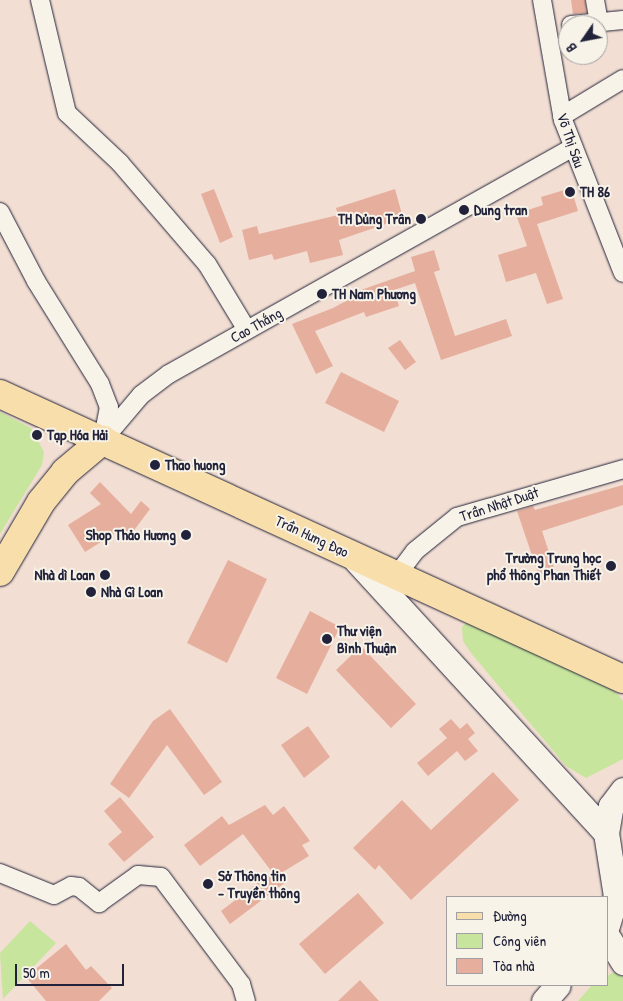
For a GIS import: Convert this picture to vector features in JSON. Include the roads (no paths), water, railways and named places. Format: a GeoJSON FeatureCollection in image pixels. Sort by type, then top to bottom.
{"type":"FeatureCollection","features":[{"type":"Feature","properties":{"kind":"main road","name":"Trần Hưng Đạo"},"geometry":{"type":"LineString","coordinates":[[0,394],[623,679]]}},
{"type":"Feature","properties":{"kind":"main road","name":"Cao Thắng"},"geometry":{"type":"LineString","coordinates":[[0,572],[41,502],[65,472],[103,440]]}},
{"type":"Feature","properties":{"kind":"street"},"geometry":{"type":"LineString","coordinates":[[40,0],[67,113],[120,163],[149,202],[207,264],[247,330]]}},
{"type":"Feature","properties":{"kind":"street","name":"Võ Thị Sáu"},"geometry":{"type":"LineString","coordinates":[[542,0],[562,116],[623,273]]}},
{"type":"Feature","properties":{"kind":"street"},"geometry":{"type":"LineString","coordinates":[[595,0],[598,15]]}},
{"type":"Feature","properties":{"kind":"street"},"geometry":{"type":"LineString","coordinates":[[608,21],[623,20]]}},
{"type":"Feature","properties":{"kind":"street"},"geometry":{"type":"LineString","coordinates":[[547,28],[558,26]]}},
{"type":"Feature","properties":{"kind":"street"},"geometry":{"type":"LineString","coordinates":[[562,116],[623,79]]}},
{"type":"Feature","properties":{"kind":"street","name":"Cao Thắng"},"geometry":{"type":"LineString","coordinates":[[103,440],[149,390],[247,330],[573,147]]}},
{"type":"Feature","properties":{"kind":"street"},"geometry":{"type":"LineString","coordinates":[[0,212],[36,281],[100,384],[109,407],[103,440]]}},
{"type":"Feature","properties":{"kind":"street","name":"Trần Nhật Duật"},"geometry":{"type":"LineString","coordinates":[[397,575],[415,551],[457,517],[623,469]]}},
{"type":"Feature","properties":{"kind":"street"},"geometry":{"type":"LineString","coordinates":[[347,552],[380,582],[489,709],[606,833]]}},
{"type":"Feature","properties":{"kind":"street"},"geometry":{"type":"LineString","coordinates":[[608,922],[616,896],[606,833],[611,806],[623,790]]}},
{"type":"Feature","properties":{"kind":"street"},"geometry":{"type":"LineString","coordinates":[[0,873],[54,895],[71,886],[79,887],[100,903],[138,874],[161,877],[241,984],[246,1001]]}},
{"type":"Feature","properties":{"kind":"street"},"geometry":{"type":"LineString","coordinates":[[608,938],[623,962]]}},
{"type":"Feature","properties":{"kind":"street"},"geometry":{"type":"LineString","coordinates":[[544,1001],[557,986]]}},
{"type":"Feature","properties":{"kind":"place","name":"TH 86"},"geometry":{"type":"Point","coordinates":[570,192]}},
{"type":"Feature","properties":{"kind":"place","name":"Dung tran"},"geometry":{"type":"Point","coordinates":[464,210]}},
{"type":"Feature","properties":{"kind":"place","name":"TH Dủng Trân"},"geometry":{"type":"Point","coordinates":[421,219]}},
{"type":"Feature","properties":{"kind":"place","name":"TH Nam Phương"},"geometry":{"type":"Point","coordinates":[322,294]}},
{"type":"Feature","properties":{"kind":"place","name":"Tạp Hóa Hải"},"geometry":{"type":"Point","coordinates":[37,435]}},
{"type":"Feature","properties":{"kind":"place","name":"Thao huong"},"geometry":{"type":"Point","coordinates":[155,465]}},
{"type":"Feature","properties":{"kind":"place","name":"Shop Thảo Hương"},"geometry":{"type":"Point","coordinates":[186,535]}},
{"type":"Feature","properties":{"kind":"place","name":"Trường Trung học phổ thông Phan Thiết"},"geometry":{"type":"Point","coordinates":[611,566]}},
{"type":"Feature","properties":{"kind":"place","name":"Nhà dì Loan"},"geometry":{"type":"Point","coordinates":[105,575]}},
{"type":"Feature","properties":{"kind":"place","name":"Nhà Gì Loan"},"geometry":{"type":"Point","coordinates":[91,592]}},
{"type":"Feature","properties":{"kind":"place","name":"Thư viện Bình Thuận"},"geometry":{"type":"Point","coordinates":[327,639]}},
{"type":"Feature","properties":{"kind":"place","name":"Sở Thông tin - Truyền thông"},"geometry":{"type":"Point","coordinates":[208,884]}}]}
